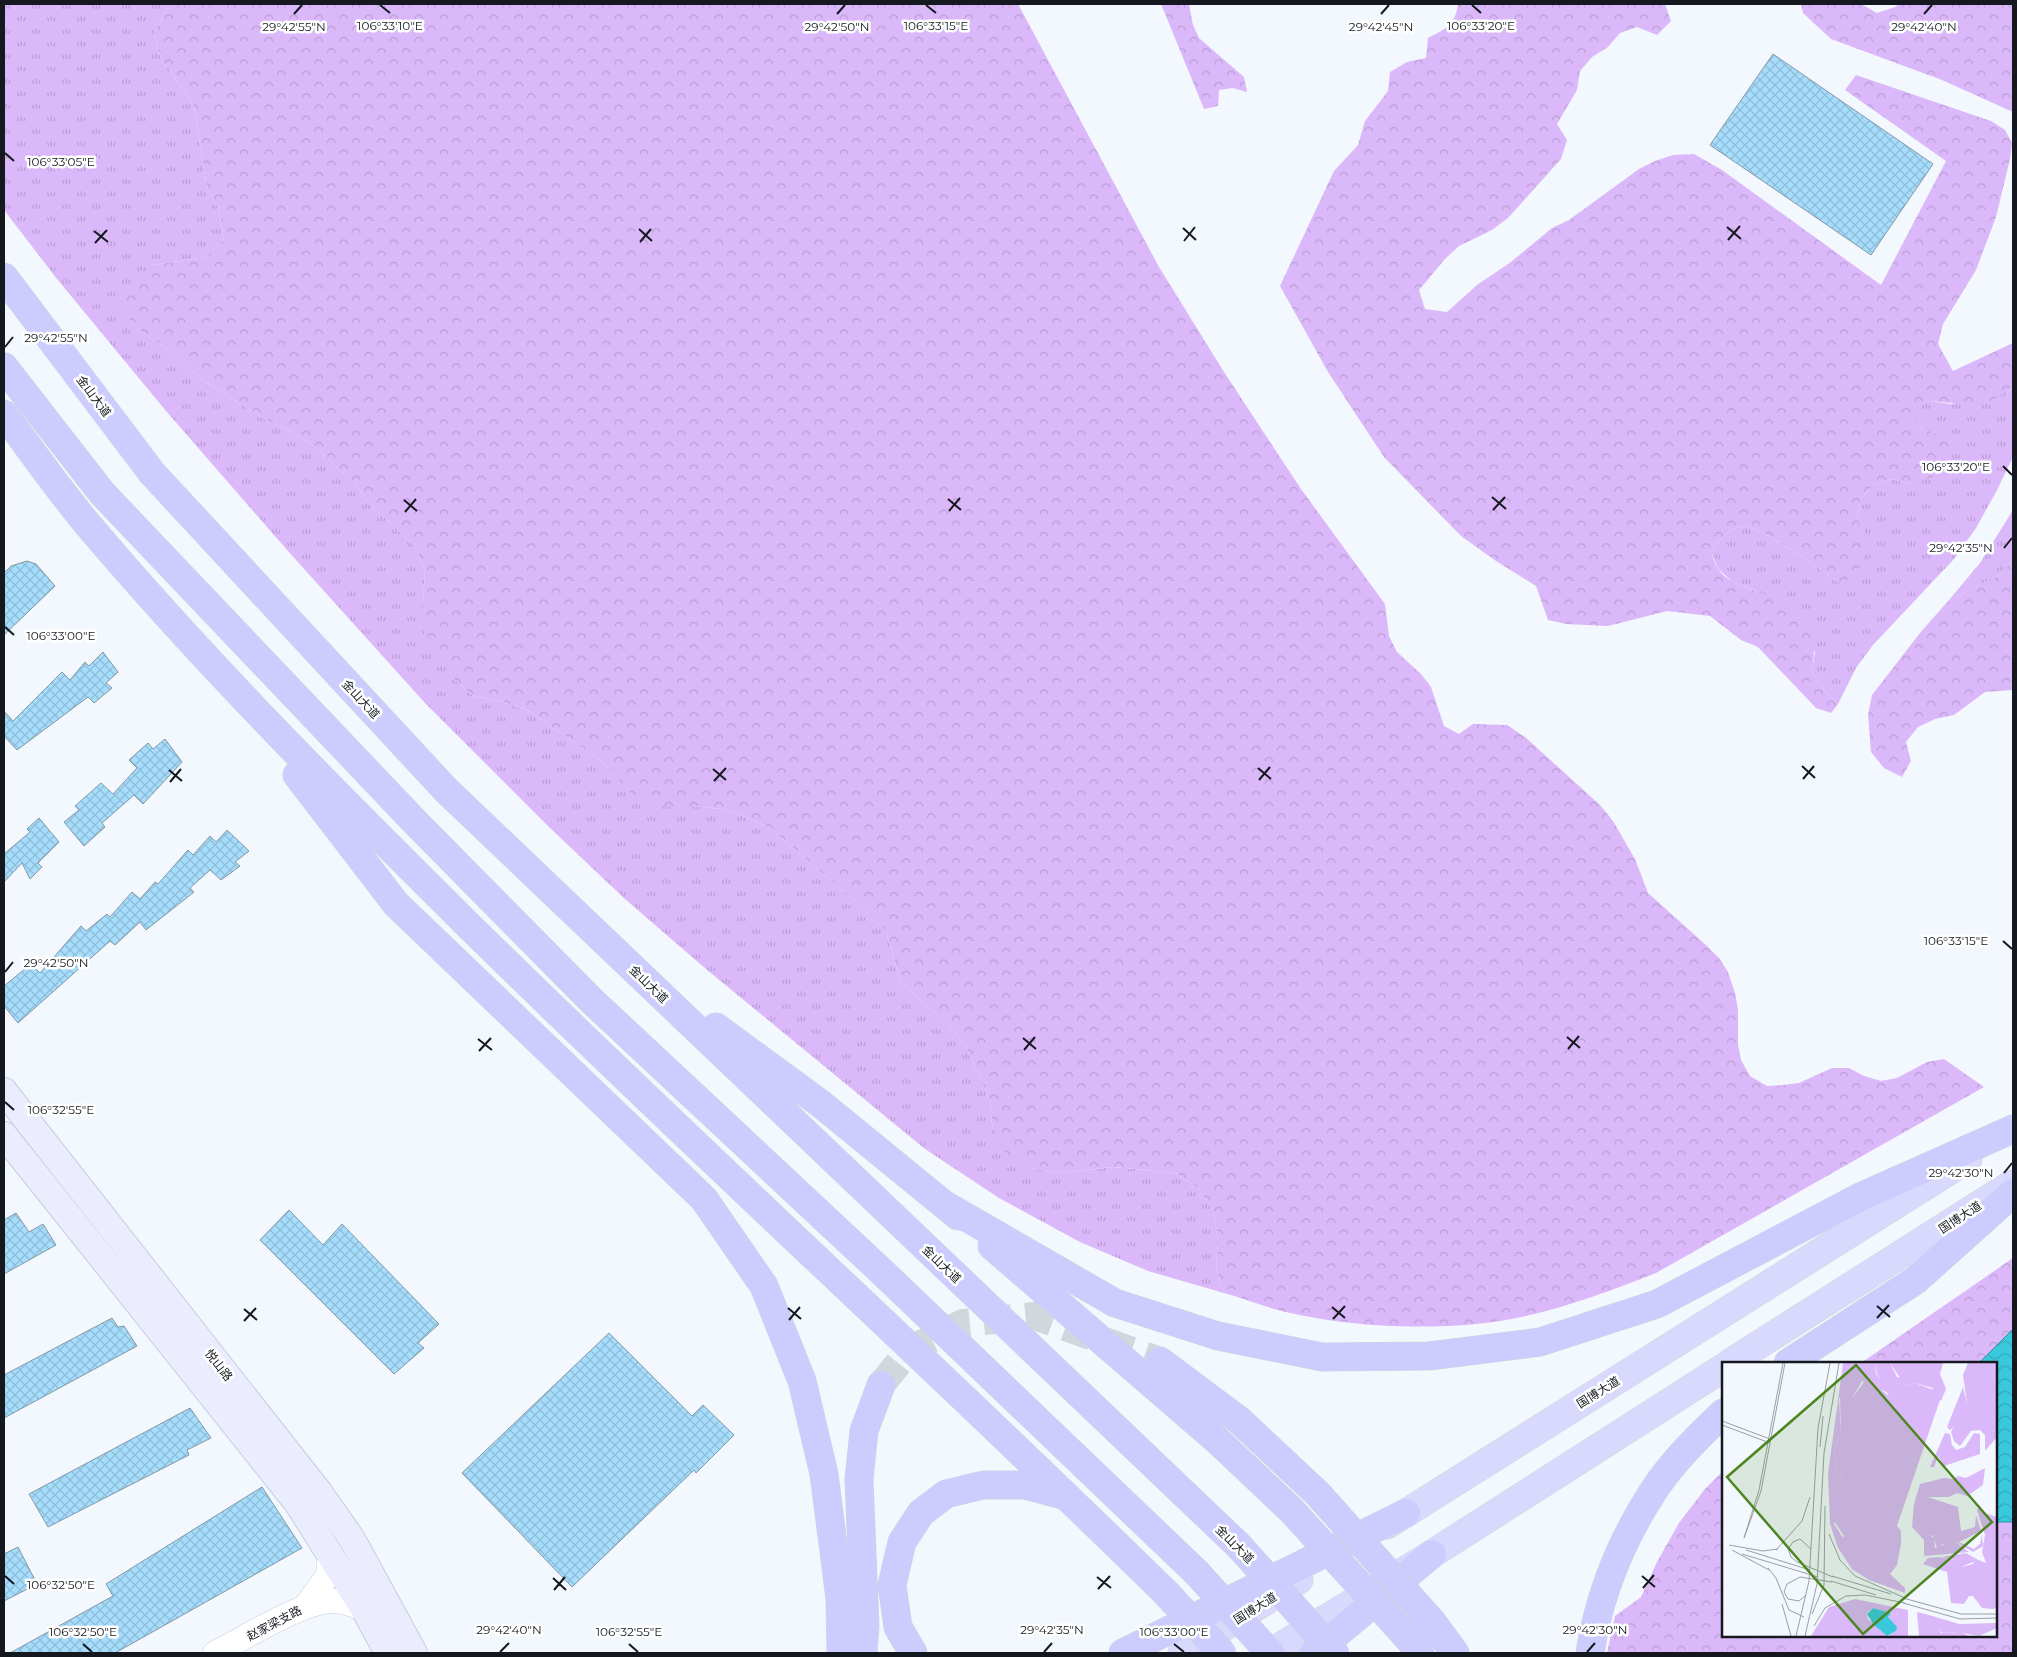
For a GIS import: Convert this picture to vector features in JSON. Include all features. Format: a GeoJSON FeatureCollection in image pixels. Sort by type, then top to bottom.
{"type":"FeatureCollection","features":[{"type":"Feature","properties":{"kind":"highway","name":"金山大道"},"geometry":{"type":"LineString","coordinates":[[4,277],[152,473],[446,790],[1239,1546],[1335,1653]]}},
{"type":"Feature","properties":{"kind":"highway"},"geometry":{"type":"LineString","coordinates":[[4,367],[102,493],[409,816],[592,1001],[873,1263],[1196,1572],[1270,1653]]}},
{"type":"Feature","properties":{"kind":"highway"},"geometry":{"type":"LineString","coordinates":[[4,414],[92,530],[223,678],[384,842],[580,1036],[1068,1496],[1166,1593],[1222,1653]]}},
{"type":"Feature","properties":{"kind":"highway"},"geometry":{"type":"LineString","coordinates":[[223,678],[396,904],[704,1199],[764,1286],[802,1381],[824,1474],[840,1599],[841,1653]]}},
{"type":"Feature","properties":{"kind":"highway"},"geometry":{"type":"LineString","coordinates":[[628,963],[821,1104],[944,1205],[1218,1442],[1292,1511],[1414,1646]]}},
{"type":"Feature","properties":{"kind":"highway"},"geometry":{"type":"LineString","coordinates":[[944,1205],[1115,1303],[1218,1336],[1322,1357],[1429,1356],[1540,1342],[1657,1304],[1860,1198],[2013,1129]]}},
{"type":"Feature","properties":{"kind":"highway"},"geometry":{"type":"LineString","coordinates":[[1790,1362],[1916,1280],[2013,1193]]}},
{"type":"Feature","properties":{"kind":"highway"},"geometry":{"type":"LineString","coordinates":[[1160,1361],[1239,1420],[1318,1494],[1434,1623],[1455,1653]]}},
{"type":"Feature","properties":{"kind":"highway"},"geometry":{"type":"LineString","coordinates":[[863,1653],[865,1626],[859,1479],[864,1431],[881,1385]]}},
{"type":"Feature","properties":{"kind":"highway"},"geometry":{"type":"LineString","coordinates":[[1590,1653],[1604,1592],[1625,1541],[1654,1489],[1696,1439],[1722,1414]]}},
{"type":"Feature","properties":{"kind":"highway"},"geometry":{"type":"LineString","coordinates":[[913,1653],[898,1627],[892,1585],[902,1542],[921,1513],[946,1494],[983,1485],[1025,1485],[1068,1496]]}},
{"type":"Feature","properties":{"kind":"highway"},"geometry":{"type":"LineString","coordinates":[[1123,1653],[1406,1513]]}},
{"type":"Feature","properties":{"kind":"highway"},"geometry":{"type":"LineString","coordinates":[[1314,1653],[1432,1554]]}},
{"type":"Feature","properties":{"kind":"main road","name":"悦山路"},"geometry":{"type":"LineString","coordinates":[[5,1096],[319,1492],[352,1539],[414,1653]]}},
{"type":"Feature","properties":{"kind":"main road"},"geometry":{"type":"LineString","coordinates":[[4,1136],[28,1123]]}},
{"type":"Feature","properties":{"kind":"main road","name":"国博大道"},"geometry":{"type":"LineString","coordinates":[[1182,1653],[2013,1129]]}},
{"type":"Feature","properties":{"kind":"main road","name":"悦山路"},"geometry":{"type":"LineString","coordinates":[[4,1136],[298,1504],[330,1553],[388,1653]]}},
{"type":"Feature","properties":{"kind":"main road","name":"国博大道"},"geometry":{"type":"LineString","coordinates":[[1732,1362],[2013,1183]]}},
{"type":"Feature","properties":{"kind":"main road"},"geometry":{"type":"LineString","coordinates":[[1270,1653],[1432,1554],[1722,1369]]}},
{"type":"Feature","properties":{"kind":"street"},"geometry":{"type":"LineString","coordinates":[[306,1606],[328,1575],[330,1553]]}},
{"type":"Feature","properties":{"kind":"street"},"geometry":{"type":"LineString","coordinates":[[306,1606],[331,1601],[348,1603],[364,1610]]}},
{"type":"Feature","properties":{"kind":"street","name":"赵家梁支路"},"geometry":{"type":"LineString","coordinates":[[216,1653],[306,1606]]}},
{"type":"Feature","properties":{"kind":"green space"},"geometry":{"type":"Polygon","coordinates":[[[4,4],[170,4],[154,32],[161,58],[194,106],[207,188],[219,210],[224,239],[205,257],[153,265],[137,329],[162,345],[201,379],[268,421],[292,432],[317,448],[354,483],[370,504],[415,546],[425,572],[423,601],[424,631],[453,678],[473,696],[501,701],[529,711],[600,760],[617,778],[692,806],[721,809],[746,817],[770,828],[864,909],[886,931],[901,983],[948,1024],[966,1047],[990,1100],[992,1125],[1030,1168],[1060,1173],[1113,1167],[1175,1173],[1198,1188],[1214,1212],[1218,1241],[1216,1269],[1224,1293],[1148,1271],[1080,1242],[999,1198],[925,1149],[706,969],[625,899],[549,827],[425,703],[287,550],[166,411],[57,279],[4,210],[4,4]]]}},
{"type":"Feature","properties":{"kind":"green space"},"geometry":{"type":"Polygon","coordinates":[[[170,4],[1018,4],[1159,267],[1224,372],[1301,489],[1385,604],[1389,636],[1397,652],[1421,674],[1431,687],[1444,726],[1459,734],[1473,724],[1507,725],[1525,737],[1600,805],[1613,821],[1635,859],[1648,893],[1707,946],[1719,958],[1728,972],[1738,1010],[1738,1045],[1741,1060],[1750,1076],[1767,1086],[1783,1085],[1799,1083],[1832,1068],[1849,1068],[1864,1076],[1881,1081],[1897,1078],[1927,1062],[1944,1059],[1984,1087],[1656,1273],[1546,1311],[1501,1321],[1470,1324],[1437,1326],[1371,1325],[1278,1310],[1224,1293],[1216,1269],[1218,1241],[1214,1212],[1198,1188],[1175,1173],[1113,1167],[1060,1173],[1030,1168],[1006,1154],[992,1125],[990,1100],[966,1047],[948,1024],[901,983],[886,931],[864,909],[770,828],[746,817],[721,809],[692,806],[662,807],[636,799],[600,760],[529,711],[501,701],[473,696],[453,678],[423,631],[425,572],[415,546],[370,504],[354,483],[317,448],[292,432],[268,421],[201,379],[162,345],[137,329],[122,308],[130,282],[153,265],[205,257],[224,239],[219,210],[207,188],[194,106],[161,58],[154,32],[170,4]]]}},
{"type":"Feature","properties":{"kind":"green space"},"geometry":{"type":"Polygon","coordinates":[[[1161,4],[1189,4],[1193,25],[1199,38],[1244,77],[1247,92],[1233,88],[1219,90],[1218,106],[1204,109],[1161,4]]]}},
{"type":"Feature","properties":{"kind":"green space"},"geometry":{"type":"Polygon","coordinates":[[[1458,4],[1665,4],[1671,21],[1657,35],[1637,27],[1620,33],[1608,47],[1592,57],[1580,71],[1577,90],[1557,124],[1567,140],[1561,159],[1508,218],[1492,230],[1459,246],[1445,259],[1419,290],[1425,309],[1447,312],[1477,285],[1511,262],[1552,228],[1569,220],[1639,169],[1673,155],[1694,154],[1722,170],[1881,285],[1946,161],[1845,90],[1856,75],[1991,121],[2005,130],[2012,143],[1996,217],[1976,270],[1943,324],[1938,344],[1953,371],[2013,343],[2013,387],[1993,400],[1972,405],[1930,401],[1913,407],[1916,426],[1934,433],[1949,443],[1947,462],[1932,478],[1910,484],[1892,479],[1874,485],[1861,498],[1857,517],[1865,535],[1867,554],[1857,573],[1842,584],[1776,540],[1750,528],[1740,527],[1731,530],[1711,551],[1718,569],[1728,579],[1782,601],[1803,616],[1813,638],[1812,672],[1825,691],[1838,704],[1831,713],[1816,708],[1758,647],[1741,640],[1710,616],[1667,611],[1608,626],[1566,624],[1548,620],[1536,586],[1461,536],[1384,457],[1328,372],[1280,286],[1334,171],[1358,145],[1365,121],[1388,91],[1390,72],[1407,62],[1426,58],[1428,38],[1449,26],[1455,17],[1458,4]]]}},
{"type":"Feature","properties":{"kind":"green space"},"geometry":{"type":"Polygon","coordinates":[[[1801,4],[1861,4],[1877,13],[1899,4],[2013,4],[2013,112],[1942,80],[1831,39],[1803,13],[1801,4]]]}},
{"type":"Feature","properties":{"kind":"green space"},"geometry":{"type":"Polygon","coordinates":[[[2013,387],[2013,457],[1996,492],[1976,528],[1954,559],[1873,645],[1856,668],[1838,704],[1825,691],[1812,672],[1815,652],[1756,591],[1733,582],[1718,569],[1711,551],[1731,530],[1740,527],[1750,528],[1776,540],[1842,584],[1865,535],[1857,517],[1861,498],[1874,485],[1892,479],[1910,484],[1934,433],[1916,426],[1912,407],[1930,401],[1951,404],[2009,390],[2013,387]]]}},
{"type":"Feature","properties":{"kind":"green space"},"geometry":{"type":"Polygon","coordinates":[[[2013,510],[2013,559],[2000,575],[1949,600],[1980,563],[2013,510]]]}},
{"type":"Feature","properties":{"kind":"green space"},"geometry":{"type":"Polygon","coordinates":[[[2013,559],[2013,690],[1985,692],[1954,715],[1935,719],[1918,727],[1906,742],[1911,761],[1902,777],[1884,768],[1871,752],[1868,715],[1872,695],[1920,633],[1949,600],[2000,575],[2013,559]]]}},
{"type":"Feature","properties":{"kind":"green space"},"geometry":{"type":"Polygon","coordinates":[[[2013,1258],[2013,1329],[1980,1362],[1862,1362],[2013,1258]]]}},
{"type":"Feature","properties":{"kind":"green space"},"geometry":{"type":"Polygon","coordinates":[[[1722,1472],[1722,1637],[1997,1637],[1997,1522],[2013,1522],[2013,1653],[1607,1653],[1615,1616],[1641,1597],[1657,1562],[1679,1523],[1705,1489],[1722,1472]]]}},
{"type":"Feature","properties":{"kind":"water"},"geometry":{"type":"Polygon","coordinates":[[[2013,1329],[2013,1522],[1997,1522],[1997,1362],[1980,1362],[2013,1329]]]}},
{"type":"Feature","properties":{"kind":"building"},"geometry":{"type":"Polygon","coordinates":[[[1773,54],[1933,164],[1871,255],[1710,145],[1773,54]]]}},
{"type":"Feature","properties":{"kind":"building"},"geometry":{"type":"Polygon","coordinates":[[[27,561],[36,564],[55,586],[4,635],[4,573],[11,566],[27,561]]]}},
{"type":"Feature","properties":{"kind":"building"},"geometry":{"type":"Polygon","coordinates":[[[103,652],[118,672],[106,683],[112,688],[94,703],[88,697],[17,750],[4,736],[4,711],[13,721],[62,672],[70,680],[85,662],[89,666],[103,652]]]}},
{"type":"Feature","properties":{"kind":"building"},"geometry":{"type":"Polygon","coordinates":[[[165,739],[182,762],[143,804],[134,795],[102,823],[105,827],[84,846],[64,822],[79,810],[75,806],[101,783],[113,794],[137,768],[129,760],[148,743],[153,749],[165,739]]]}},
{"type":"Feature","properties":{"kind":"building"},"geometry":{"type":"Polygon","coordinates":[[[39,818],[59,842],[38,863],[42,867],[30,879],[22,863],[4,882],[4,854],[30,832],[27,829],[39,818]]]}},
{"type":"Feature","properties":{"kind":"building"},"geometry":{"type":"Polygon","coordinates":[[[227,830],[249,851],[235,862],[240,866],[221,880],[210,870],[190,888],[194,892],[146,930],[140,922],[115,945],[110,941],[18,1023],[4,1006],[4,986],[31,964],[40,973],[81,926],[86,931],[107,914],[110,917],[132,892],[140,899],[155,882],[158,884],[188,850],[193,855],[210,836],[216,842],[227,830]]]}},
{"type":"Feature","properties":{"kind":"building"},"geometry":{"type":"Polygon","coordinates":[[[289,1210],[323,1245],[342,1224],[439,1324],[418,1343],[424,1348],[394,1374],[260,1240],[289,1210]]]}},
{"type":"Feature","properties":{"kind":"building"},"geometry":{"type":"Polygon","coordinates":[[[16,1213],[29,1232],[43,1224],[56,1245],[4,1274],[4,1220],[16,1213]]]}},
{"type":"Feature","properties":{"kind":"building"},"geometry":{"type":"Polygon","coordinates":[[[112,1318],[118,1327],[124,1326],[137,1346],[4,1418],[4,1375],[112,1318]]]}},
{"type":"Feature","properties":{"kind":"building"},"geometry":{"type":"Polygon","coordinates":[[[609,1333],[692,1416],[703,1405],[734,1435],[696,1473],[694,1470],[572,1587],[462,1473],[609,1333]]]}},
{"type":"Feature","properties":{"kind":"building"},"geometry":{"type":"Polygon","coordinates":[[[190,1408],[211,1438],[187,1450],[189,1455],[48,1527],[29,1494],[190,1408]]]}},
{"type":"Feature","properties":{"kind":"building"},"geometry":{"type":"Polygon","coordinates":[[[262,1487],[302,1548],[115,1653],[10,1653],[113,1596],[106,1584],[262,1487]]]}},
{"type":"Feature","properties":{"kind":"building"},"geometry":{"type":"Polygon","coordinates":[[[18,1547],[37,1584],[4,1601],[4,1554],[18,1547]]]}},
{"type":"Feature","properties":{"kind":"tunnel"},"geometry":{"type":"LineString","coordinates":[[881,1385],[909,1350],[963,1323],[1035,1316],[1160,1361]]}}]}
